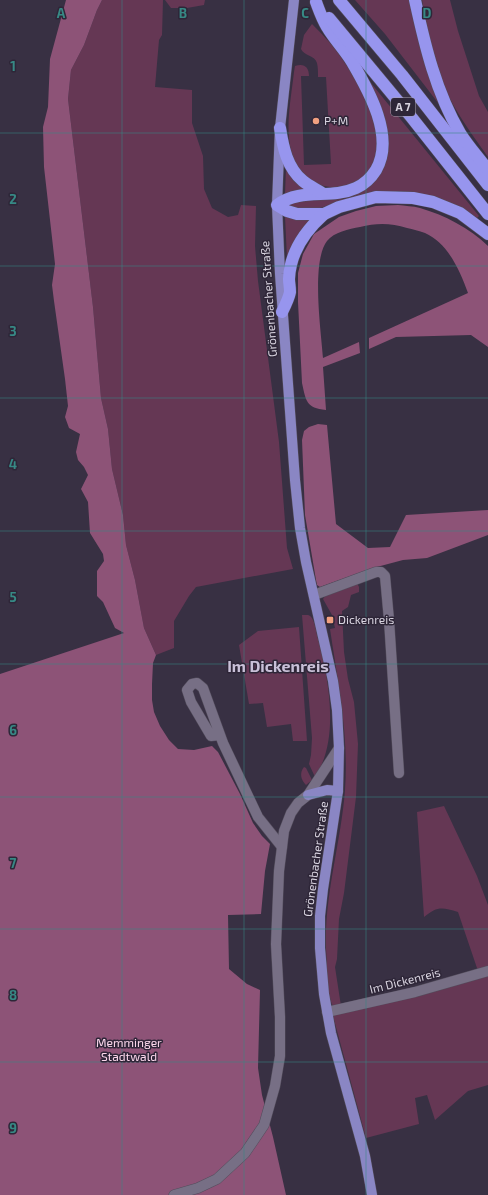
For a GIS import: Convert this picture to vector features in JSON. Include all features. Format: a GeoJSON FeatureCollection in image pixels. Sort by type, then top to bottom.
{"type":"FeatureCollection","features":[{"type":"Feature","properties":{"kind":"highway","name":"A 7"},"geometry":{"type":"LineString","coordinates":[[339,0],[406,81],[488,185]]}},
{"type":"Feature","properties":{"kind":"highway"},"geometry":{"type":"LineString","coordinates":[[415,0],[428,58],[439,89],[460,133],[488,170]]}},
{"type":"Feature","properties":{"kind":"highway"},"geometry":{"type":"LineString","coordinates":[[315,1],[327,27],[351,61],[368,92],[380,123],[383,142],[382,154],[379,163],[366,183],[356,189],[345,192],[290,197],[277,205],[287,211],[297,214],[324,214]]}},
{"type":"Feature","properties":{"kind":"highway","name":"A 7"},"geometry":{"type":"LineString","coordinates":[[315,1],[412,118],[488,214]]}},
{"type":"Feature","properties":{"kind":"highway"},"geometry":{"type":"LineString","coordinates":[[280,128],[283,147],[295,172],[303,181],[322,193]]}},
{"type":"Feature","properties":{"kind":"highway"},"geometry":{"type":"LineString","coordinates":[[282,312],[290,292],[289,278],[293,261],[302,237],[324,214],[339,207],[376,197],[413,198],[433,202],[460,213],[488,234]]}},
{"type":"Feature","properties":{"kind":"main road","name":"Grönenbacher Straße"},"geometry":{"type":"LineString","coordinates":[[294,0],[280,128],[277,205],[282,312],[300,528],[306,562],[333,681],[337,710],[339,748],[338,790],[320,916],[321,970],[331,1033],[365,1156],[372,1195]]}},
{"type":"Feature","properties":{"kind":"main road"},"geometry":{"type":"LineString","coordinates":[[308,795],[327,790],[338,790]]}},
{"type":"Feature","properties":{"kind":"street"},"geometry":{"type":"LineString","coordinates":[[314,596],[376,572],[381,572],[385,576],[399,773]]}},
{"type":"Feature","properties":{"kind":"street"},"geometry":{"type":"LineString","coordinates":[[220,735],[211,736],[191,702],[187,690],[192,684],[197,683],[203,688],[220,735],[258,817],[282,847]]}},
{"type":"Feature","properties":{"kind":"street"},"geometry":{"type":"LineString","coordinates":[[174,1195],[198,1188],[217,1179],[245,1153],[264,1125],[275,1086],[280,1056],[280,1017],[276,944],[279,871],[284,831],[291,813],[298,803],[308,795],[339,748]]}},
{"type":"Feature","properties":{"kind":"street","name":"Im Dickenreis"},"geometry":{"type":"LineString","coordinates":[[327,1012],[415,992],[488,971]]}},
{"type":"Feature","properties":{"kind":"shaded area"},"geometry":{"type":"Polygon","coordinates":[[[102,0],[163,0],[162,35],[159,40],[155,87],[192,90],[192,123],[203,156],[204,189],[212,208],[228,217],[238,215],[241,205],[256,206],[255,246],[258,281],[279,442],[287,548],[293,569],[196,587],[174,621],[174,648],[156,655],[144,628],[135,580],[126,545],[123,515],[112,469],[108,429],[101,398],[93,307],[68,99],[71,70],[84,45],[102,0]]]}},
{"type":"Feature","properties":{"kind":"shaded area"},"geometry":{"type":"Polygon","coordinates":[[[165,0],[205,0],[204,5],[187,8],[171,8],[165,0]]]}},
{"type":"Feature","properties":{"kind":"shaded area"},"geometry":{"type":"Polygon","coordinates":[[[355,0],[410,0],[442,108],[385,34],[355,0]]]}},
{"type":"Feature","properties":{"kind":"shaded area"},"geometry":{"type":"Polygon","coordinates":[[[422,0],[450,0],[458,31],[479,96],[488,112],[488,157],[457,111],[443,84],[432,49],[422,0]]]}},
{"type":"Feature","properties":{"kind":"shaded area"},"geometry":{"type":"Polygon","coordinates":[[[312,24],[345,62],[358,83],[369,106],[376,130],[378,145],[371,168],[362,178],[350,185],[337,187],[323,186],[311,180],[300,171],[290,147],[289,115],[294,72],[295,66],[303,65],[307,68],[309,73],[309,76],[301,76],[304,165],[331,164],[326,77],[318,77],[318,66],[316,60],[304,53],[301,49],[304,35],[312,24]]]}},
{"type":"Feature","properties":{"kind":"shaded area"},"geometry":{"type":"Polygon","coordinates":[[[371,83],[479,216],[477,218],[456,206],[434,197],[399,191],[359,195],[313,209],[295,209],[288,205],[307,199],[342,199],[351,197],[364,189],[381,172],[386,160],[388,135],[381,108],[369,84],[371,83]]]}},
{"type":"Feature","properties":{"kind":"shaded area"},"geometry":{"type":"Polygon","coordinates":[[[286,168],[294,181],[307,190],[291,191],[285,194],[286,168]]]}},
{"type":"Feature","properties":{"kind":"shaded area"},"geometry":{"type":"Polygon","coordinates":[[[285,216],[311,219],[297,238],[287,259],[285,216]]]}},
{"type":"Feature","properties":{"kind":"shaded area"},"geometry":{"type":"Polygon","coordinates":[[[357,583],[359,592],[351,595],[348,607],[342,611],[344,652],[348,679],[354,702],[358,744],[356,797],[344,893],[339,919],[337,959],[335,967],[341,1006],[333,1006],[331,1002],[328,979],[326,929],[330,889],[343,810],[346,770],[342,709],[330,629],[335,628],[332,615],[323,599],[326,595],[357,583]]]}},
{"type":"Feature","properties":{"kind":"shaded area"},"geometry":{"type":"Polygon","coordinates":[[[302,615],[310,616],[315,625],[326,673],[330,709],[328,745],[323,762],[315,777],[309,764],[312,738],[302,615]]]}},
{"type":"Feature","properties":{"kind":"shaded area"},"geometry":{"type":"Polygon","coordinates":[[[299,627],[307,741],[293,741],[291,724],[267,727],[263,703],[249,704],[239,645],[258,631],[299,627]]]}},
{"type":"Feature","properties":{"kind":"shaded area"},"geometry":{"type":"Polygon","coordinates":[[[304,767],[312,780],[306,785],[301,776],[304,767]]]}},
{"type":"Feature","properties":{"kind":"shaded area"},"geometry":{"type":"Polygon","coordinates":[[[444,806],[477,876],[488,905],[488,967],[478,971],[458,912],[440,908],[424,917],[417,812],[444,806]]]}},
{"type":"Feature","properties":{"kind":"shaded area"},"geometry":{"type":"Polygon","coordinates":[[[488,974],[488,1085],[468,1091],[435,1120],[427,1095],[415,1098],[419,1124],[366,1138],[333,1016],[341,1012],[488,974]]]}},
{"type":"Feature","properties":{"kind":"green space","name":"Memminger Stadtwald"},"geometry":{"type":"Polygon","coordinates":[[[66,0],[102,0],[84,45],[71,70],[68,99],[93,307],[101,398],[108,429],[112,469],[123,515],[126,545],[135,580],[144,628],[156,655],[153,663],[152,684],[154,712],[160,726],[169,740],[178,749],[194,750],[212,746],[218,752],[253,823],[270,844],[265,871],[261,914],[228,915],[229,969],[247,984],[260,990],[258,1068],[262,1095],[286,1195],[0,1195],[0,674],[124,633],[115,628],[103,602],[97,596],[97,571],[104,561],[103,554],[90,533],[88,502],[81,489],[88,475],[78,460],[76,452],[80,434],[69,428],[65,417],[68,406],[52,285],[55,264],[44,167],[43,127],[48,107],[50,59],[66,0]]]}},
{"type":"Feature","properties":{"kind":"green space"},"geometry":{"type":"Polygon","coordinates":[[[398,205],[420,208],[447,218],[473,233],[488,246],[488,347],[471,335],[396,337],[369,349],[369,338],[468,293],[457,267],[447,251],[425,233],[401,226],[384,224],[342,231],[327,241],[322,251],[319,264],[318,297],[323,358],[359,342],[360,353],[323,367],[326,410],[314,407],[306,399],[302,383],[298,273],[303,254],[314,234],[339,217],[376,206],[398,205]]]}},
{"type":"Feature","properties":{"kind":"green space"},"geometry":{"type":"Polygon","coordinates":[[[318,424],[327,425],[336,524],[368,548],[390,547],[406,515],[488,510],[488,535],[427,558],[403,560],[373,568],[320,587],[317,585],[305,515],[302,440],[304,431],[309,427],[318,424]]]}},
{"type":"Feature","properties":{"kind":"place","name":"P+M"},"geometry":{"type":"Point","coordinates":[316,121]}},
{"type":"Feature","properties":{"kind":"place","name":"Dickenreis"},"geometry":{"type":"Point","coordinates":[330,620]}},
{"type":"Feature","properties":{"kind":"district","name":"Im Dickenreis"},"geometry":{"type":"Point","coordinates":[278,666]}}]}
